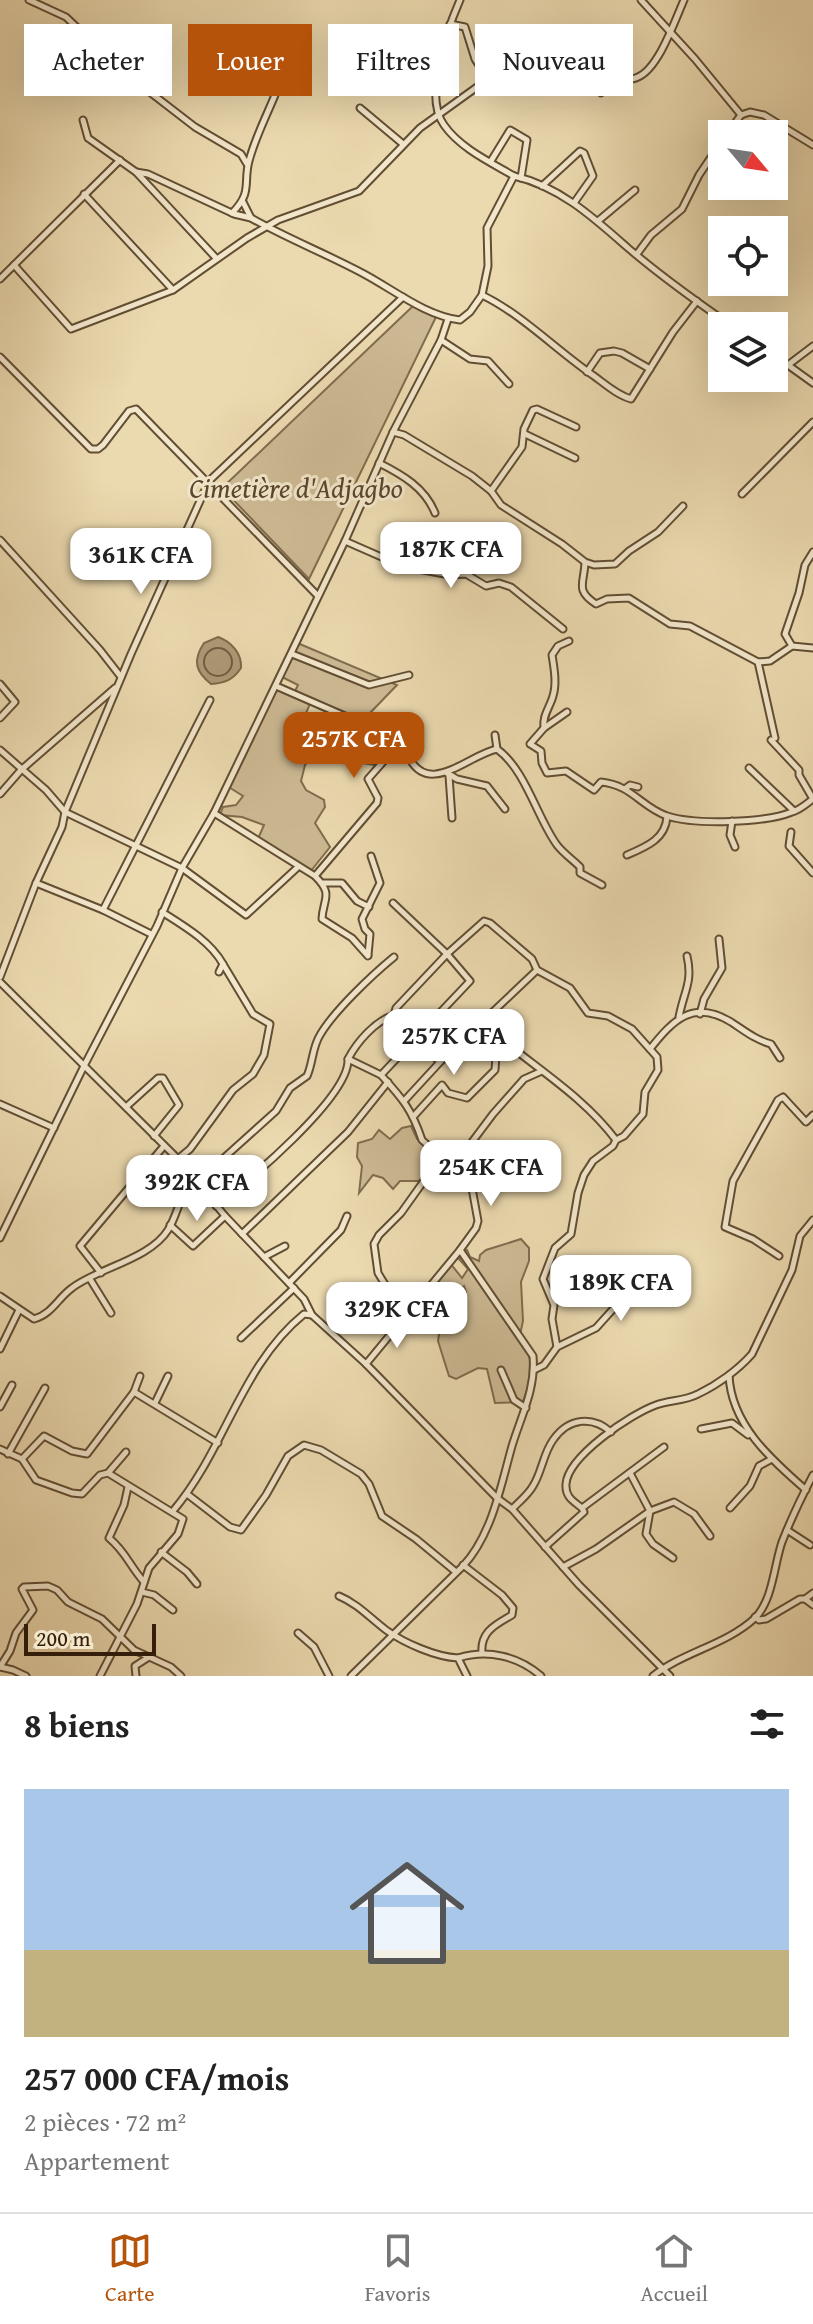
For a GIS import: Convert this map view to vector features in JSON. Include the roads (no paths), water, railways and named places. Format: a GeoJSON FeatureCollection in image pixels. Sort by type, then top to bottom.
{"type":"FeatureCollection","features":[{"type":"Feature","properties":{"kind":"street"},"geometry":{"type":"LineString","coordinates":[[29,0],[66,17],[125,73],[195,127],[241,154],[249,177],[243,202],[232,213]]}},
{"type":"Feature","properties":{"kind":"street"},"geometry":{"type":"LineString","coordinates":[[450,24],[460,0]]}},
{"type":"Feature","properties":{"kind":"street"},"geometry":{"type":"LineString","coordinates":[[641,0],[741,115]]}},
{"type":"Feature","properties":{"kind":"street"},"geometry":{"type":"LineString","coordinates":[[633,77],[641,76],[656,58],[684,0]]}},
{"type":"Feature","properties":{"kind":"street"},"geometry":{"type":"LineString","coordinates":[[14,265],[71,329],[173,290],[216,258],[278,220],[359,191],[403,144],[437,114],[484,82],[465,27],[459,26]]}},
{"type":"Feature","properties":{"kind":"street"},"geometry":{"type":"LineString","coordinates":[[247,164],[275,96]]}},
{"type":"Feature","properties":{"kind":"street"},"geometry":{"type":"LineString","coordinates":[[437,96],[437,114],[462,144],[517,177],[574,203],[712,312]]}},
{"type":"Feature","properties":{"kind":"street"},"geometry":{"type":"LineString","coordinates":[[360,108],[403,144]]}},
{"type":"Feature","properties":{"kind":"street"},"geometry":{"type":"LineString","coordinates":[[737,120],[750,112],[764,115],[813,145]]}},
{"type":"Feature","properties":{"kind":"street"},"geometry":{"type":"LineString","coordinates":[[83,120],[88,138],[136,172],[216,258]]}},
{"type":"Feature","properties":{"kind":"street"},"geometry":{"type":"LineString","coordinates":[[136,172],[148,174],[232,213],[251,218],[448,319],[460,320],[482,295],[488,266],[487,228],[517,177],[527,140],[510,130],[491,161]]}},
{"type":"Feature","properties":{"kind":"street"},"geometry":{"type":"LineString","coordinates":[[542,186],[580,151],[584,153],[593,176],[574,203]]}},
{"type":"Feature","properties":{"kind":"street"},"geometry":{"type":"LineString","coordinates":[[0,279],[120,160]]}},
{"type":"Feature","properties":{"kind":"street"},"geometry":{"type":"LineString","coordinates":[[637,254],[651,235],[682,209],[708,162]]}},
{"type":"Feature","properties":{"kind":"street"},"geometry":{"type":"LineString","coordinates":[[598,221],[635,190]]}},
{"type":"Feature","properties":{"kind":"street"},"geometry":{"type":"LineString","coordinates":[[84,194],[173,290]]}},
{"type":"Feature","properties":{"kind":"street"},"geometry":{"type":"LineString","coordinates":[[243,202],[251,218]]}},
{"type":"Feature","properties":{"kind":"street"},"geometry":{"type":"LineString","coordinates":[[482,295],[502,305],[587,372],[631,399],[673,332],[697,301]]}},
{"type":"Feature","properties":{"kind":"street"},"geometry":{"type":"LineString","coordinates":[[403,297],[209,481],[65,812],[62,827],[36,883],[0,980],[178,1159],[216,1206],[304,1299],[312,1315],[366,1364],[497,1498],[512,1509],[563,1567],[670,1676]]}},
{"type":"Feature","properties":{"kind":"street"},"geometry":{"type":"LineString","coordinates":[[0,1238],[182,868],[214,813],[292,654],[393,432],[441,340],[448,319]]}},
{"type":"Feature","properties":{"kind":"street"},"geometry":{"type":"LineString","coordinates":[[441,340],[470,359],[488,361],[509,384]]}},
{"type":"Feature","properties":{"kind":"street"},"geometry":{"type":"LineString","coordinates":[[813,346],[788,365],[813,383]]}},
{"type":"Feature","properties":{"kind":"street"},"geometry":{"type":"LineString","coordinates":[[587,372],[600,353],[614,351],[650,369]]}},
{"type":"Feature","properties":{"kind":"street"},"geometry":{"type":"LineString","coordinates":[[0,357],[91,449],[103,445],[129,411],[136,409],[318,596]]}},
{"type":"Feature","properties":{"kind":"street"},"geometry":{"type":"LineString","coordinates":[[491,491],[522,447],[524,429],[535,408],[576,427]]}},
{"type":"Feature","properties":{"kind":"street"},"geometry":{"type":"LineString","coordinates":[[742,494],[813,422]]}},
{"type":"Feature","properties":{"kind":"street"},"geometry":{"type":"LineString","coordinates":[[393,432],[404,435],[443,458],[491,491],[501,505],[585,562],[603,566],[615,564],[658,532],[683,506]]}},
{"type":"Feature","properties":{"kind":"street"},"geometry":{"type":"LineString","coordinates":[[525,434],[575,458]]}},
{"type":"Feature","properties":{"kind":"street"},"geometry":{"type":"LineString","coordinates":[[379,463],[426,494],[435,513]]}},
{"type":"Feature","properties":{"kind":"street"},"geometry":{"type":"LineString","coordinates":[[0,540],[100,650],[120,681]]}},
{"type":"Feature","properties":{"kind":"street"},"geometry":{"type":"LineString","coordinates":[[345,541],[406,568],[450,575],[466,574],[486,586],[499,583],[511,587],[563,629]]}},
{"type":"Feature","properties":{"kind":"street"},"geometry":{"type":"LineString","coordinates":[[779,653],[805,565],[813,552]]}},
{"type":"Feature","properties":{"kind":"street"},"geometry":{"type":"LineString","coordinates":[[585,562],[580,588],[596,604],[607,599],[629,598],[670,624],[699,629],[758,662],[770,661],[792,646],[813,648]]}},
{"type":"Feature","properties":{"kind":"street"},"geometry":{"type":"LineString","coordinates":[[786,637],[792,646]]}},
{"type":"Feature","properties":{"kind":"street"},"geometry":{"type":"LineString","coordinates":[[544,728],[543,720],[554,694],[552,655],[558,646],[569,641]]}},
{"type":"Feature","properties":{"kind":"street"},"geometry":{"type":"LineString","coordinates":[[292,654],[369,685],[409,675]]}},
{"type":"Feature","properties":{"kind":"street"},"geometry":{"type":"LineString","coordinates":[[567,712],[544,728],[530,744],[541,751],[547,773],[566,771],[594,790],[601,782],[626,788],[667,816],[732,821],[794,811],[813,799],[799,770],[773,739],[758,662]]}},
{"type":"Feature","properties":{"kind":"street"},"geometry":{"type":"LineString","coordinates":[[0,794],[21,770],[120,681]]}},
{"type":"Feature","properties":{"kind":"street"},"geometry":{"type":"LineString","coordinates":[[0,684],[15,702],[0,718]]}},
{"type":"Feature","properties":{"kind":"street"},"geometry":{"type":"LineString","coordinates":[[276,686],[354,720],[397,746],[425,773],[448,774],[487,786],[505,809]]}},
{"type":"Feature","properties":{"kind":"street"},"geometry":{"type":"LineString","coordinates":[[103,910],[210,700]]}},
{"type":"Feature","properties":{"kind":"street"},"geometry":{"type":"LineString","coordinates":[[495,735],[497,749],[507,756],[519,775],[557,845],[580,867],[580,873],[602,885]]}},
{"type":"Feature","properties":{"kind":"street"},"geometry":{"type":"LineString","coordinates":[[315,876],[377,803],[378,798],[368,779],[397,746]]}},
{"type":"Feature","properties":{"kind":"street"},"geometry":{"type":"LineString","coordinates":[[448,774],[497,749]]}},
{"type":"Feature","properties":{"kind":"street"},"geometry":{"type":"LineString","coordinates":[[0,750],[46,790],[65,812],[182,868],[246,915],[298,867]]}},
{"type":"Feature","properties":{"kind":"street"},"geometry":{"type":"LineString","coordinates":[[749,768],[794,811]]}},
{"type":"Feature","properties":{"kind":"street"},"geometry":{"type":"LineString","coordinates":[[448,774],[452,818]]}},
{"type":"Feature","properties":{"kind":"street"},"geometry":{"type":"LineString","coordinates":[[626,788],[630,785],[638,787]]}},
{"type":"Feature","properties":{"kind":"street"},"geometry":{"type":"LineString","coordinates":[[214,813],[323,883],[328,895],[322,919],[352,938],[368,956],[370,934],[362,919],[380,883],[371,856]]}},
{"type":"Feature","properties":{"kind":"street"},"geometry":{"type":"LineString","coordinates":[[627,855],[658,839],[667,825],[667,816]]}},
{"type":"Feature","properties":{"kind":"street"},"geometry":{"type":"LineString","coordinates":[[732,821],[730,835],[735,847]]}},
{"type":"Feature","properties":{"kind":"street"},"geometry":{"type":"LineString","coordinates":[[791,832],[789,846],[813,873]]}},
{"type":"Feature","properties":{"kind":"street"},"geometry":{"type":"LineString","coordinates":[[36,883],[103,910],[151,934]]}},
{"type":"Feature","properties":{"kind":"street"},"geometry":{"type":"LineString","coordinates":[[323,883],[342,883],[357,901],[369,907]]}},
{"type":"Feature","properties":{"kind":"street"},"geometry":{"type":"LineString","coordinates":[[381,1075],[470,981],[447,954],[393,903]]}},
{"type":"Feature","properties":{"kind":"street"},"geometry":{"type":"LineString","coordinates":[[162,912],[192,931],[223,964],[253,1014],[270,1024],[264,1055],[253,1074],[233,1090],[190,1149],[178,1159]]}},
{"type":"Feature","properties":{"kind":"street"},"geometry":{"type":"LineString","coordinates":[[216,1206],[254,1177],[303,1129],[338,1085],[354,1048],[372,1030],[394,1015],[396,1008],[447,954],[484,921],[532,959],[537,970],[570,988],[588,1013],[608,1016],[632,1029],[657,1057],[658,1064],[645,1092],[643,1114],[624,1136],[593,1161],[584,1175],[571,1234],[555,1248],[543,1279],[554,1305],[552,1319],[557,1347]]}},
{"type":"Feature","properties":{"kind":"street"},"geometry":{"type":"LineString","coordinates":[[700,1014],[704,999],[722,968],[719,939]]}},
{"type":"Feature","properties":{"kind":"street"},"geometry":{"type":"LineString","coordinates":[[679,1018],[683,994],[691,975],[687,956]]}},
{"type":"Feature","properties":{"kind":"street"},"geometry":{"type":"LineString","coordinates":[[0,1296],[34,1319],[39,1318],[57,1305],[70,1289],[146,1250],[167,1232],[189,1185],[196,1183],[276,1111],[290,1088],[307,1076],[320,1035],[394,957]]}},
{"type":"Feature","properties":{"kind":"street"},"geometry":{"type":"LineString","coordinates":[[219,972],[223,964]]}},
{"type":"Feature","properties":{"kind":"street"},"geometry":{"type":"LineString","coordinates":[[405,1100],[440,1062],[537,970]]}},
{"type":"Feature","properties":{"kind":"street"},"geometry":{"type":"LineString","coordinates":[[650,1049],[679,1018],[700,1014],[719,1016],[757,1040],[771,1044],[780,1058]]}},
{"type":"Feature","properties":{"kind":"street"},"geometry":{"type":"LineString","coordinates":[[394,1015],[440,1062]]}},
{"type":"Feature","properties":{"kind":"street"},"geometry":{"type":"LineString","coordinates":[[482,1022],[504,1043],[551,1075],[586,1105],[616,1140]]}},
{"type":"Feature","properties":{"kind":"street"},"geometry":{"type":"LineString","coordinates":[[413,1117],[442,1085],[448,1093],[467,1098],[495,1070],[496,1056],[504,1043]]}},
{"type":"Feature","properties":{"kind":"street"},"geometry":{"type":"LineString","coordinates":[[348,1059],[381,1075],[405,1100],[419,1125],[422,1140],[441,1157],[469,1172],[478,1221],[460,1250],[366,1364]]}},
{"type":"Feature","properties":{"kind":"street"},"geometry":{"type":"LineString","coordinates":[[462,1166],[471,1153],[472,1142],[493,1114],[524,1079],[542,1071]]}},
{"type":"Feature","properties":{"kind":"street"},"geometry":{"type":"LineString","coordinates":[[126,1107],[158,1078],[163,1078],[179,1105],[154,1136]]}},
{"type":"Feature","properties":{"kind":"street"},"geometry":{"type":"LineString","coordinates":[[242,1234],[348,1132],[388,1082]]}},
{"type":"Feature","properties":{"kind":"street"},"geometry":{"type":"LineString","coordinates":[[779,1256],[753,1239],[725,1227],[733,1181],[778,1100],[783,1097],[806,1122],[813,1115]]}},
{"type":"Feature","properties":{"kind":"street"},"geometry":{"type":"LineString","coordinates":[[0,1104],[54,1128]]}},
{"type":"Feature","properties":{"kind":"street"},"geometry":{"type":"LineString","coordinates":[[101,1273],[80,1246],[164,1146]]}},
{"type":"Feature","properties":{"kind":"street"},"geometry":{"type":"LineString","coordinates":[[405,1317],[378,1273],[374,1244],[401,1213],[441,1157]]}},
{"type":"Feature","properties":{"kind":"street"},"geometry":{"type":"LineString","coordinates":[[170,1225],[193,1246],[225,1216]]}},
{"type":"Feature","properties":{"kind":"street"},"geometry":{"type":"LineString","coordinates":[[289,1283],[341,1230],[347,1216]]}},
{"type":"Feature","properties":{"kind":"street"},"geometry":{"type":"LineString","coordinates":[[545,1547],[584,1512],[567,1494],[566,1483],[578,1459],[639,1413],[699,1394],[752,1354],[792,1270],[800,1236],[813,1220]]}},
{"type":"Feature","properties":{"kind":"street"},"geometry":{"type":"LineString","coordinates":[[264,1257],[285,1246]]}},
{"type":"Feature","properties":{"kind":"street"},"geometry":{"type":"LineString","coordinates":[[351,1676],[463,1565],[477,1546],[497,1498],[526,1408],[534,1370],[533,1356],[460,1250]]}},
{"type":"Feature","properties":{"kind":"street"},"geometry":{"type":"LineString","coordinates":[[90,1279],[111,1313]]}},
{"type":"Feature","properties":{"kind":"street"},"geometry":{"type":"LineString","coordinates":[[241,1338],[294,1288]]}},
{"type":"Feature","properties":{"kind":"street"},"geometry":{"type":"LineString","coordinates":[[534,1370],[544,1365],[557,1347],[596,1328],[624,1297],[633,1292],[677,1290]]}},
{"type":"Feature","properties":{"kind":"street"},"geometry":{"type":"LineString","coordinates":[[0,1349],[19,1310]]}},
{"type":"Feature","properties":{"kind":"street"},"geometry":{"type":"LineString","coordinates":[[173,1511],[218,1443],[261,1359],[296,1320],[304,1314],[312,1315]]}},
{"type":"Feature","properties":{"kind":"street"},"geometry":{"type":"LineString","coordinates":[[501,1370],[514,1400],[526,1408]]}},
{"type":"Feature","properties":{"kind":"street"},"geometry":{"type":"LineString","coordinates":[[729,1374],[729,1388],[749,1435]]}},
{"type":"Feature","properties":{"kind":"street"},"geometry":{"type":"LineString","coordinates":[[22,1459],[44,1436],[72,1451],[87,1454],[134,1392],[140,1376]]}},
{"type":"Feature","properties":{"kind":"street"},"geometry":{"type":"LineString","coordinates":[[155,1403],[168,1376]]}},
{"type":"Feature","properties":{"kind":"street"},"geometry":{"type":"LineString","coordinates":[[0,1407],[12,1385]]}},
{"type":"Feature","properties":{"kind":"street"},"geometry":{"type":"LineString","coordinates":[[8,1454],[45,1388]]}},
{"type":"Feature","properties":{"kind":"street"},"geometry":{"type":"LineString","coordinates":[[134,1392],[218,1443]]}},
{"type":"Feature","properties":{"kind":"street"},"geometry":{"type":"LineString","coordinates":[[512,1509],[533,1487],[557,1435],[581,1421],[589,1420],[598,1421],[611,1432]]}},
{"type":"Feature","properties":{"kind":"street"},"geometry":{"type":"LineString","coordinates":[[701,1429],[732,1423],[749,1435],[806,1490]]}},
{"type":"Feature","properties":{"kind":"street"},"geometry":{"type":"LineString","coordinates":[[187,1494],[230,1527],[241,1530],[288,1456],[304,1445],[321,1450],[361,1474],[369,1484],[382,1516],[456,1572]]}},
{"type":"Feature","properties":{"kind":"street"},"geometry":{"type":"LineString","coordinates":[[582,1508],[664,1447]]}},
{"type":"Feature","properties":{"kind":"street"},"geometry":{"type":"LineString","coordinates":[[0,1449],[22,1459],[36,1480],[78,1494],[87,1491],[100,1475],[108,1473],[126,1452]]}},
{"type":"Feature","properties":{"kind":"street"},"geometry":{"type":"LineString","coordinates":[[730,1508],[750,1486],[759,1466],[772,1459]]}},
{"type":"Feature","properties":{"kind":"street"},"geometry":{"type":"LineString","coordinates":[[100,1676],[122,1637],[154,1559],[178,1534],[184,1522],[173,1511],[108,1473]]}},
{"type":"Feature","properties":{"kind":"street"},"geometry":{"type":"LineString","coordinates":[[630,1473],[650,1511],[646,1534],[653,1544],[673,1558]]}},
{"type":"Feature","properties":{"kind":"street"},"geometry":{"type":"LineString","coordinates":[[653,1676],[663,1668],[717,1643],[755,1617],[767,1597],[787,1530],[812,1477]]}},
{"type":"Feature","properties":{"kind":"street"},"geometry":{"type":"LineString","coordinates":[[128,1487],[124,1505],[109,1538],[124,1550],[128,1563],[144,1582]]}},
{"type":"Feature","properties":{"kind":"street"},"geometry":{"type":"LineString","coordinates":[[563,1567],[596,1549],[650,1511],[674,1502],[694,1514],[710,1536]]}},
{"type":"Feature","properties":{"kind":"street"},"geometry":{"type":"LineString","coordinates":[[787,1530],[810,1545]]}},
{"type":"Feature","properties":{"kind":"street"},"geometry":{"type":"LineString","coordinates":[[161,1552],[197,1584]]}},
{"type":"Feature","properties":{"kind":"street"},"geometry":{"type":"LineString","coordinates":[[463,1565],[502,1595],[514,1612],[510,1618],[494,1624],[481,1646],[482,1653]]}},
{"type":"Feature","properties":{"kind":"street"},"geometry":{"type":"LineString","coordinates":[[26,1676],[0,1667],[16,1633],[33,1610],[24,1595],[24,1587],[48,1586],[57,1590],[68,1602],[96,1614],[134,1650],[171,1667],[181,1676]]}},
{"type":"Feature","properties":{"kind":"street"},"geometry":{"type":"LineString","coordinates":[[142,1592],[154,1595],[173,1610]]}},
{"type":"Feature","properties":{"kind":"street"},"geometry":{"type":"LineString","coordinates":[[755,1617],[766,1619],[813,1593]]}},
{"type":"Feature","properties":{"kind":"street"},"geometry":{"type":"LineString","coordinates":[[339,1596],[360,1607],[392,1634],[445,1657],[482,1653],[530,1666],[541,1676]]}},
{"type":"Feature","properties":{"kind":"street"},"geometry":{"type":"LineString","coordinates":[[805,1599],[813,1605]]}},
{"type":"Feature","properties":{"kind":"street"},"geometry":{"type":"LineString","coordinates":[[298,1633],[314,1647],[329,1676]]}},
{"type":"Feature","properties":{"kind":"street"},"geometry":{"type":"LineString","coordinates":[[136,1676],[137,1663],[150,1657]]}},
{"type":"Feature","properties":{"kind":"street"},"geometry":{"type":"LineString","coordinates":[[458,1658],[467,1676]]}},
{"type":"Feature","properties":{"kind":"water"},"geometry":{"type":"Polygon","coordinates":[[[218,637],[235,649],[241,668],[228,680],[211,684],[202,675],[197,661],[204,643],[218,637]]]}},
{"type":"Feature","properties":{"kind":"park label","name":"Cimetière d'Adjagbo"},"geometry":{"type":"Point","coordinates":[296,488]}}]}
